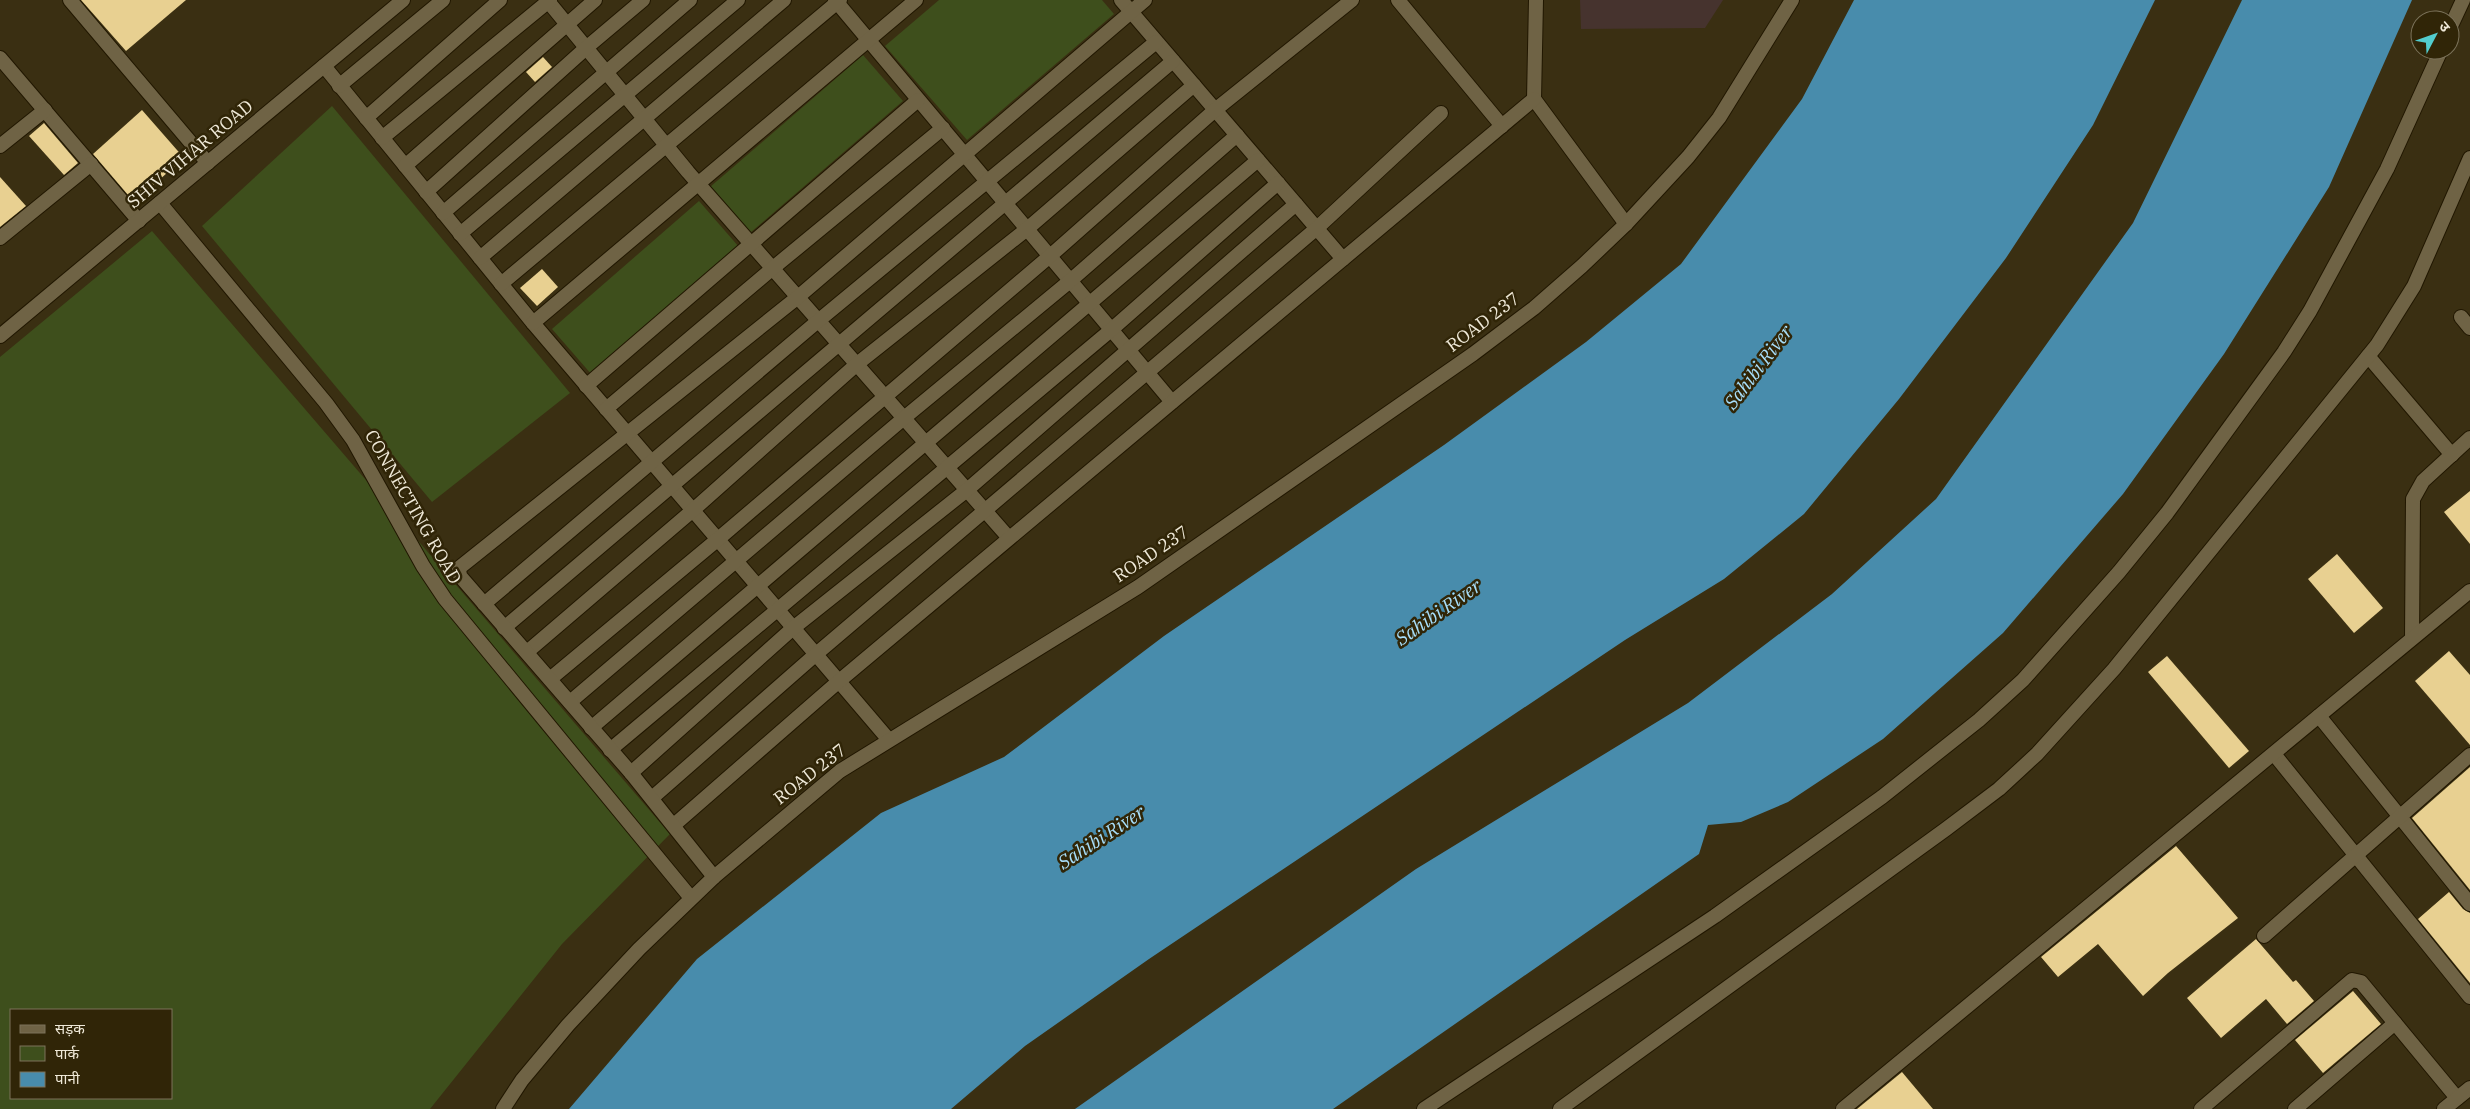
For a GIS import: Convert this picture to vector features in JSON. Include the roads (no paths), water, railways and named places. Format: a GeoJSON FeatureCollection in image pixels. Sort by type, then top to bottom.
{"type":"FeatureCollection","features":[{"type":"Feature","properties":{"kind":"street"},"geometry":{"type":"LineString","coordinates":[[70,0],[208,163]]}},
{"type":"Feature","properties":{"kind":"street","name":"SHIV VIHAR ROAD"},"geometry":{"type":"LineString","coordinates":[[0,336],[403,0]]}},
{"type":"Feature","properties":{"kind":"street"},"geometry":{"type":"LineString","coordinates":[[339,86],[443,0]]}},
{"type":"Feature","properties":{"kind":"street"},"geometry":{"type":"LineString","coordinates":[[366,118],[500,0]]}},
{"type":"Feature","properties":{"kind":"street"},"geometry":{"type":"LineString","coordinates":[[382,138],[548,0],[697,182],[1009,538]]}},
{"type":"Feature","properties":{"kind":"street"},"geometry":{"type":"LineString","coordinates":[[405,166],[595,0]]}},
{"type":"Feature","properties":{"kind":"street"},"geometry":{"type":"LineString","coordinates":[[426,192],[642,0]]}},
{"type":"Feature","properties":{"kind":"street"},"geometry":{"type":"LineString","coordinates":[[443,213],[690,0]]}},
{"type":"Feature","properties":{"kind":"street"},"geometry":{"type":"LineString","coordinates":[[460,234],[738,0]]}},
{"type":"Feature","properties":{"kind":"street"},"geometry":{"type":"LineString","coordinates":[[480,258],[784,0]]}},
{"type":"Feature","properties":{"kind":"street"},"geometry":{"type":"LineString","coordinates":[[533,323],[697,182],[916,0]]}},
{"type":"Feature","properties":{"kind":"street"},"geometry":{"type":"LineString","coordinates":[[1121,0],[1343,259]]}},
{"type":"Feature","properties":{"kind":"street"},"geometry":{"type":"LineString","coordinates":[[714,877],[631,773],[460,576],[459,568],[628,435],[798,297],[1146,0]]}},
{"type":"Feature","properties":{"kind":"street"},"geometry":{"type":"LineString","coordinates":[[550,679],[717,540],[1050,256],[1215,110],[1352,0]]}},
{"type":"Feature","properties":{"kind":"street"},"geometry":{"type":"LineString","coordinates":[[1398,0],[1502,126]]}},
{"type":"Feature","properties":{"kind":"street"},"geometry":{"type":"LineString","coordinates":[[1536,0],[1534,99],[1626,224]]}},
{"type":"Feature","properties":{"kind":"street","name":"ROAD 237"},"geometry":{"type":"LineString","coordinates":[[503,1109],[522,1080],[568,1025],[639,949],[714,877],[840,771],[1138,587],[1466,359],[1534,308],[1626,224],[1688,157],[1719,118],[1792,0]]}},
{"type":"Feature","properties":{"kind":"street"},"geometry":{"type":"LineString","coordinates":[[501,284],[668,146],[837,1],[1172,402]]}},
{"type":"Feature","properties":{"kind":"street"},"geometry":{"type":"LineString","coordinates":[[484,604],[652,464],[818,321],[1156,42]]}},
{"type":"Feature","properties":{"kind":"street"},"geometry":{"type":"LineString","coordinates":[[0,58],[139,221]]}},
{"type":"Feature","properties":{"kind":"street"},"geometry":{"type":"LineString","coordinates":[[1424,1109],[1715,916],[1882,797],[1978,720],[2023,680],[2119,572],[2167,513],[2284,352],[2310,311],[2386,169],[2436,60]]}},
{"type":"Feature","properties":{"kind":"street"},"geometry":{"type":"LineString","coordinates":[[504,628],[1173,61]]}},
{"type":"Feature","properties":{"kind":"street"},"geometry":{"type":"LineString","coordinates":[[324,66],[533,323],[776,610],[889,740]]}},
{"type":"Feature","properties":{"kind":"street"},"geometry":{"type":"LineString","coordinates":[[527,652],[692,511],[857,364],[1027,229],[1194,85]]}},
{"type":"Feature","properties":{"kind":"street"},"geometry":{"type":"LineString","coordinates":[[674,825],[838,682],[1534,99]]}},
{"type":"Feature","properties":{"kind":"street"},"geometry":{"type":"LineString","coordinates":[[586,386],[918,100]]}},
{"type":"Feature","properties":{"kind":"street"},"geometry":{"type":"LineString","coordinates":[[0,146],[45,110]]}},
{"type":"Feature","properties":{"kind":"street"},"geometry":{"type":"LineString","coordinates":[[652,798],[815,655],[1148,374],[1317,228],[1441,113]]}},
{"type":"Feature","properties":{"kind":"street"},"geometry":{"type":"LineString","coordinates":[[606,409],[943,128]]}},
{"type":"Feature","properties":{"kind":"street"},"geometry":{"type":"LineString","coordinates":[[570,702],[904,418],[1070,281],[1237,135]]}},
{"type":"Feature","properties":{"kind":"street"},"geometry":{"type":"LineString","coordinates":[[1560,1109],[1946,829],[1999,789],[2037,754],[2114,669],[2368,356],[2414,286],[2470,158]]}},
{"type":"Feature","properties":{"kind":"street"},"geometry":{"type":"LineString","coordinates":[[591,728],[1258,160]]}},
{"type":"Feature","properties":{"kind":"street"},"geometry":{"type":"LineString","coordinates":[[0,238],[91,164]]}},
{"type":"Feature","properties":{"kind":"street"},"geometry":{"type":"LineString","coordinates":[[610,750],[1111,330],[1278,182]]}},
{"type":"Feature","properties":{"kind":"street","name":"CONNECTING ROAD"},"geometry":{"type":"LineString","coordinates":[[160,203],[326,403],[353,440],[422,566],[445,599],[691,898]]}},
{"type":"Feature","properties":{"kind":"street"},"geometry":{"type":"LineString","coordinates":[[631,773],[792,628],[967,490],[1296,204]]}},
{"type":"Feature","properties":{"kind":"street"},"geometry":{"type":"LineString","coordinates":[[2461,316],[2470,328]]}},
{"type":"Feature","properties":{"kind":"street"},"geometry":{"type":"LineString","coordinates":[[2368,356],[2452,455]]}},
{"type":"Feature","properties":{"kind":"street"},"geometry":{"type":"LineString","coordinates":[[2412,638],[2413,499],[2423,481],[2470,438]]}},
{"type":"Feature","properties":{"kind":"street"},"geometry":{"type":"LineString","coordinates":[[1843,1109],[2470,591]]}},
{"type":"Feature","properties":{"kind":"street"},"geometry":{"type":"LineString","coordinates":[[2319,716],[2470,904]]}},
{"type":"Feature","properties":{"kind":"street"},"geometry":{"type":"LineString","coordinates":[[2274,754],[2470,997]]}},
{"type":"Feature","properties":{"kind":"street"},"geometry":{"type":"LineString","coordinates":[[2264,936],[2470,755]]}},
{"type":"Feature","properties":{"kind":"street"},"geometry":{"type":"LineString","coordinates":[[2201,1109],[2352,980],[2361,982],[2457,1098]]}},
{"type":"Feature","properties":{"kind":"street"},"geometry":{"type":"LineString","coordinates":[[2295,1109],[2395,1023]]}},
{"type":"Feature","properties":{"kind":"street"},"geometry":{"type":"LineString","coordinates":[[2444,1109],[2470,1088]]}},
{"type":"Feature","properties":{"kind":"water","name":"Sahibi River"},"geometry":{"type":"Polygon","coordinates":[[[1854,0],[2155,0],[2093,125],[2006,258],[1899,399],[1804,514],[1724,579],[1625,640],[1149,959],[1025,1046],[951,1109],[569,1109],[697,959],[881,813],[1004,757],[1164,636],[1444,445],[1586,342],[1681,264],[1802,99],[1854,0]]]}},
{"type":"Feature","properties":{"kind":"water"},"geometry":{"type":"Polygon","coordinates":[[[2242,0],[2412,0],[2329,187],[2224,354],[2123,494],[2003,633],[1883,739],[1788,802],[1741,822],[1708,825],[1699,854],[1333,1109],[1075,1109],[1416,869],[1688,703],[1832,594],[1936,499],[2133,223],[2242,0]]]}}]}
